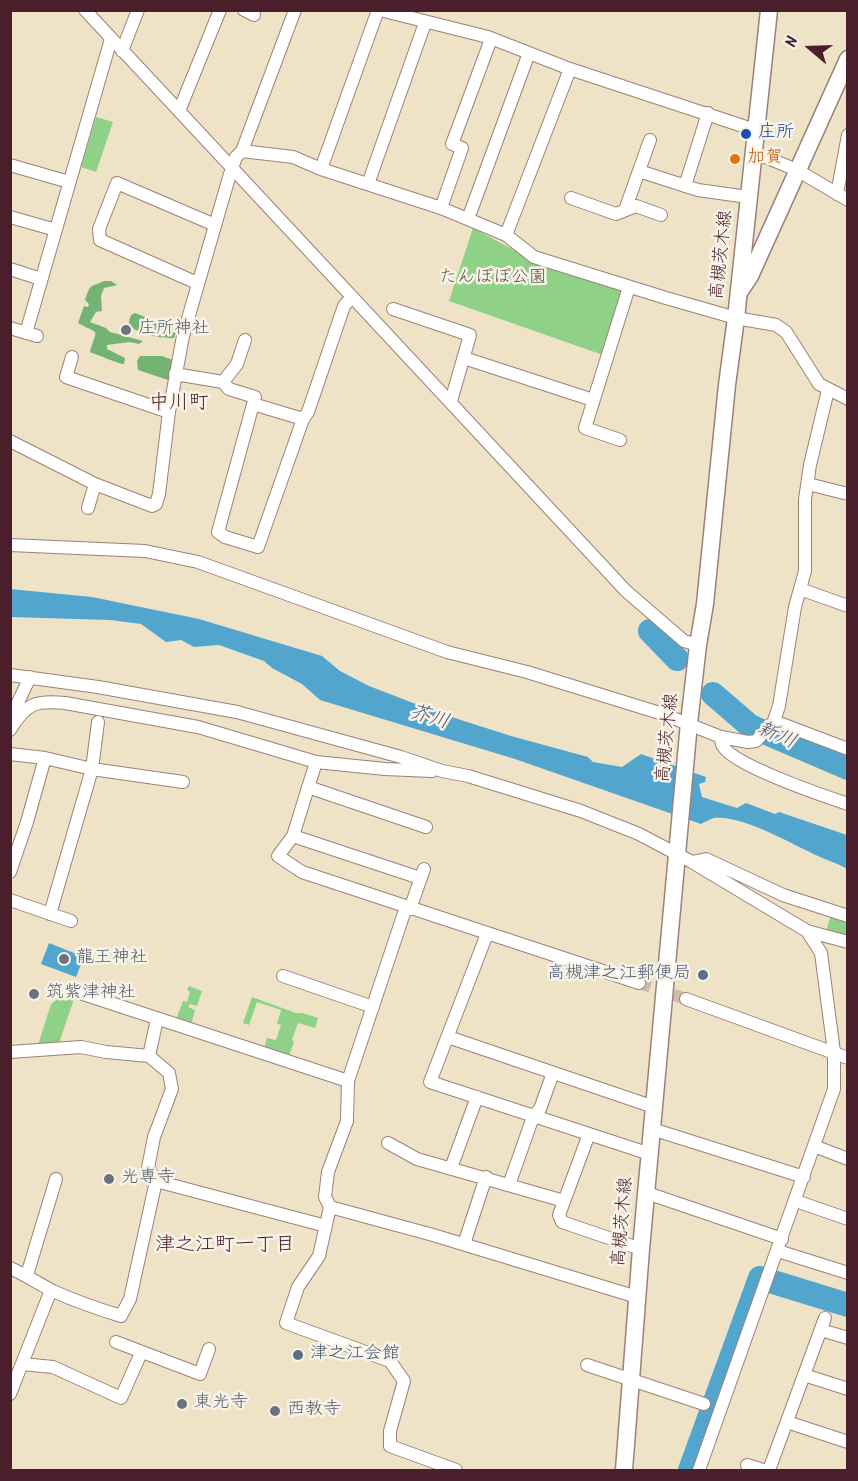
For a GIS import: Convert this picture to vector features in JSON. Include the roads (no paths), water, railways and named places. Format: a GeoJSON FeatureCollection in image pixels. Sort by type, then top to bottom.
{"type":"FeatureCollection","features":[{"type":"Feature","properties":{"kind":"main road","name":"高槻茨木線"},"geometry":{"type":"LineString","coordinates":[[624,1470],[641,1249],[677,850],[769,10]]}},
{"type":"Feature","properties":{"kind":"main road"},"geometry":{"type":"LineString","coordinates":[[738,294],[750,276],[848,59]]}},
{"type":"Feature","properties":{"kind":"street"},"geometry":{"type":"LineString","coordinates":[[85,10],[232,166],[348,301],[451,401],[626,591],[684,641],[698,645]]}},
{"type":"Feature","properties":{"kind":"street"},"geometry":{"type":"LineString","coordinates":[[122,51],[138,10]]}},
{"type":"Feature","properties":{"kind":"street"},"geometry":{"type":"LineString","coordinates":[[179,111],[220,10]]}},
{"type":"Feature","properties":{"kind":"street"},"geometry":{"type":"LineString","coordinates":[[10,441],[95,484],[152,506],[156,504],[175,374],[197,283],[232,166],[242,151],[295,10]]}},
{"type":"Feature","properties":{"kind":"street"},"geometry":{"type":"LineString","coordinates":[[321,170],[379,10],[491,39],[570,69],[755,130]]}},
{"type":"Feature","properties":{"kind":"street"},"geometry":{"type":"LineString","coordinates":[[368,184],[425,23]]}},
{"type":"Feature","properties":{"kind":"street"},"geometry":{"type":"LineString","coordinates":[[10,328],[31,335],[41,279],[111,39]]}},
{"type":"Feature","properties":{"kind":"street"},"geometry":{"type":"LineString","coordinates":[[441,208],[462,148],[452,144],[491,39]]}},
{"type":"Feature","properties":{"kind":"street"},"geometry":{"type":"LineString","coordinates":[[468,219],[529,53]]}},
{"type":"Feature","properties":{"kind":"street"},"geometry":{"type":"LineString","coordinates":[[506,235],[570,69]]}},
{"type":"Feature","properties":{"kind":"street"},"geometry":{"type":"LineString","coordinates":[[685,186],[708,113]]}},
{"type":"Feature","properties":{"kind":"street"},"geometry":{"type":"LineString","coordinates":[[753,152],[797,170],[842,197],[848,135]]}},
{"type":"Feature","properties":{"kind":"street"},"geometry":{"type":"LineString","coordinates":[[625,210],[650,140]]}},
{"type":"Feature","properties":{"kind":"street"},"geometry":{"type":"LineString","coordinates":[[242,151],[293,157],[321,170],[441,208],[468,219],[506,235],[534,257],[736,318],[776,326],[786,332],[819,384],[848,399]]}},
{"type":"Feature","properties":{"kind":"street"},"geometry":{"type":"LineString","coordinates":[[10,165],[69,182]]}},
{"type":"Feature","properties":{"kind":"street"},"geometry":{"type":"LineString","coordinates":[[639,171],[698,190],[748,197]]}},
{"type":"Feature","properties":{"kind":"street"},"geometry":{"type":"LineString","coordinates":[[197,283],[100,240],[99,229],[117,183],[215,225]]}},
{"type":"Feature","properties":{"kind":"street"},"geometry":{"type":"LineString","coordinates":[[570,198],[616,214],[636,206],[661,215]]}},
{"type":"Feature","properties":{"kind":"street"},"geometry":{"type":"LineString","coordinates":[[10,217],[56,230]]}},
{"type":"Feature","properties":{"kind":"street"},"geometry":{"type":"LineString","coordinates":[[10,269],[41,279]]}},
{"type":"Feature","properties":{"kind":"street"},"geometry":{"type":"LineString","coordinates":[[620,440],[585,428],[629,287]]}},
{"type":"Feature","properties":{"kind":"street"},"geometry":{"type":"LineString","coordinates":[[175,374],[223,382],[229,389],[255,397],[218,532],[225,537],[258,547],[303,418],[308,412],[348,301]]}},
{"type":"Feature","properties":{"kind":"street"},"geometry":{"type":"LineString","coordinates":[[393,309],[471,335],[451,401]]}},
{"type":"Feature","properties":{"kind":"street"},"geometry":{"type":"LineString","coordinates":[[223,382],[237,364],[244,340]]}},
{"type":"Feature","properties":{"kind":"street"},"geometry":{"type":"LineString","coordinates":[[72,357],[66,377],[169,412]]}},
{"type":"Feature","properties":{"kind":"street"},"geometry":{"type":"LineString","coordinates":[[464,358],[593,400]]}},
{"type":"Feature","properties":{"kind":"street"},"geometry":{"type":"LineString","coordinates":[[10,545],[145,551],[198,562],[447,652],[526,672],[689,730],[748,742],[756,741],[774,721],[779,706],[795,607],[806,571],[807,484],[828,390]]}},
{"type":"Feature","properties":{"kind":"street"},"geometry":{"type":"LineString","coordinates":[[253,404],[303,418]]}},
{"type":"Feature","properties":{"kind":"street"},"geometry":{"type":"LineString","coordinates":[[88,508],[95,484]]}},
{"type":"Feature","properties":{"kind":"street"},"geometry":{"type":"LineString","coordinates":[[807,484],[848,494]]}},
{"type":"Feature","properties":{"kind":"street"},"geometry":{"type":"LineString","coordinates":[[800,589],[848,606]]}},
{"type":"Feature","properties":{"kind":"street"},"geometry":{"type":"LineString","coordinates":[[10,675],[98,687],[237,712],[401,757],[442,771],[468,776],[580,811],[677,850],[692,862],[807,931],[848,942]]}},
{"type":"Feature","properties":{"kind":"street"},"geometry":{"type":"LineString","coordinates":[[13,726],[13,713],[30,677]]}},
{"type":"Feature","properties":{"kind":"street"},"geometry":{"type":"LineString","coordinates":[[13,726],[29,706],[43,701],[65,703],[198,727],[316,762],[385,769],[442,771]]}},
{"type":"Feature","properties":{"kind":"street"},"geometry":{"type":"LineString","coordinates":[[774,721],[848,749]]}},
{"type":"Feature","properties":{"kind":"street"},"geometry":{"type":"LineString","coordinates":[[50,914],[92,769],[99,722]]}},
{"type":"Feature","properties":{"kind":"street"},"geometry":{"type":"LineString","coordinates":[[721,737],[723,747],[739,759],[795,785],[848,804]]}},
{"type":"Feature","properties":{"kind":"street"},"geometry":{"type":"LineString","coordinates":[[10,753],[92,769],[183,782]]}},
{"type":"Feature","properties":{"kind":"street"},"geometry":{"type":"LineString","coordinates":[[10,872],[45,758]]}},
{"type":"Feature","properties":{"kind":"street"},"geometry":{"type":"LineString","coordinates":[[316,762],[293,836],[278,856],[302,872],[639,983]]}},
{"type":"Feature","properties":{"kind":"street"},"geometry":{"type":"LineString","coordinates":[[308,788],[426,827]]}},
{"type":"Feature","properties":{"kind":"street"},"geometry":{"type":"LineString","coordinates":[[293,836],[422,874],[348,1081],[347,1121],[328,1172],[325,1197],[330,1207],[319,1256],[298,1287],[286,1323],[390,1361],[404,1381],[390,1431],[390,1446],[456,1470]]}},
{"type":"Feature","properties":{"kind":"street"},"geometry":{"type":"LineString","coordinates":[[692,862],[705,859],[783,895],[848,916]]}},
{"type":"Feature","properties":{"kind":"street"},"geometry":{"type":"LineString","coordinates":[[10,900],[71,921]]}},
{"type":"Feature","properties":{"kind":"street"},"geometry":{"type":"LineString","coordinates":[[699,1470],[834,1089],[834,1052],[821,953],[807,931]]}},
{"type":"Feature","properties":{"kind":"street"},"geometry":{"type":"LineString","coordinates":[[487,934],[430,1082],[650,1154]]}},
{"type":"Feature","properties":{"kind":"street"},"geometry":{"type":"LineString","coordinates":[[283,976],[373,1007]]}},
{"type":"Feature","properties":{"kind":"street"},"geometry":{"type":"LineString","coordinates":[[74,991],[348,1081]]}},
{"type":"Feature","properties":{"kind":"street"},"geometry":{"type":"LineString","coordinates":[[686,999],[848,1058]]}},
{"type":"Feature","properties":{"kind":"street"},"geometry":{"type":"LineString","coordinates":[[149,1056],[157,1019]]}},
{"type":"Feature","properties":{"kind":"street"},"geometry":{"type":"LineString","coordinates":[[448,1037],[654,1107]]}},
{"type":"Feature","properties":{"kind":"street"},"geometry":{"type":"LineString","coordinates":[[10,1052],[81,1047],[149,1056],[169,1072],[172,1089],[154,1137],[148,1168],[156,1181],[326,1227]]}},
{"type":"Feature","properties":{"kind":"street"},"geometry":{"type":"LineString","coordinates":[[509,1185],[533,1117],[540,1109],[553,1073]]}},
{"type":"Feature","properties":{"kind":"street"},"geometry":{"type":"LineString","coordinates":[[451,1168],[477,1097]]}},
{"type":"Feature","properties":{"kind":"street"},"geometry":{"type":"LineString","coordinates":[[652,1129],[804,1177]]}},
{"type":"Feature","properties":{"kind":"street"},"geometry":{"type":"LineString","coordinates":[[589,1134],[559,1215],[562,1222],[641,1249]]}},
{"type":"Feature","properties":{"kind":"street"},"geometry":{"type":"LineString","coordinates":[[388,1143],[417,1159],[564,1201]]}},
{"type":"Feature","properties":{"kind":"street"},"geometry":{"type":"LineString","coordinates":[[814,1146],[848,1159]]}},
{"type":"Feature","properties":{"kind":"street"},"geometry":{"type":"LineString","coordinates":[[464,1245],[486,1177]]}},
{"type":"Feature","properties":{"kind":"street"},"geometry":{"type":"LineString","coordinates":[[27,1275],[56,1179]]}},
{"type":"Feature","properties":{"kind":"street"},"geometry":{"type":"LineString","coordinates":[[10,1268],[27,1275],[51,1290],[121,1316],[130,1299],[156,1181]]}},
{"type":"Feature","properties":{"kind":"street"},"geometry":{"type":"LineString","coordinates":[[646,1193],[848,1273]]}},
{"type":"Feature","properties":{"kind":"street"},"geometry":{"type":"LineString","coordinates":[[796,1201],[848,1219]]}},
{"type":"Feature","properties":{"kind":"street"},"geometry":{"type":"LineString","coordinates":[[330,1207],[637,1297]]}},
{"type":"Feature","properties":{"kind":"street"},"geometry":{"type":"LineString","coordinates":[[10,1394],[17,1368],[51,1290]]}},
{"type":"Feature","properties":{"kind":"street"},"geometry":{"type":"LineString","coordinates":[[769,1470],[823,1324],[848,1338]]}},
{"type":"Feature","properties":{"kind":"street"},"geometry":{"type":"LineString","coordinates":[[116,1342],[200,1374],[208,1349]]}},
{"type":"Feature","properties":{"kind":"street"},"geometry":{"type":"LineString","coordinates":[[17,1368],[53,1367],[120,1398],[141,1353]]}},
{"type":"Feature","properties":{"kind":"street"},"geometry":{"type":"LineString","coordinates":[[587,1365],[704,1404]]}},
{"type":"Feature","properties":{"kind":"street"},"geometry":{"type":"LineString","coordinates":[[804,1375],[848,1389]]}},
{"type":"Feature","properties":{"kind":"street"},"geometry":{"type":"LineString","coordinates":[[787,1422],[848,1442]]}},
{"type":"Feature","properties":{"kind":"street"},"geometry":{"type":"LineString","coordinates":[[747,1465],[763,1470]]}},
{"type":"Feature","properties":{"kind":"water","name":"芥川"},"geometry":{"type":"Polygon","coordinates":[[[10,589],[92,597],[199,619],[322,656],[340,671],[369,686],[439,713],[588,757],[593,762],[622,767],[641,754],[706,777],[705,782],[699,784],[702,797],[737,808],[746,803],[847,835],[847,869],[767,831],[739,821],[714,818],[701,824],[515,759],[320,700],[302,684],[272,668],[264,661],[219,645],[194,647],[181,640],[166,642],[141,624],[110,620],[11,617],[10,589]]]}},
{"type":"Feature","properties":{"kind":"water"},"geometry":{"type":"Polygon","coordinates":[[[49,943],[84,957],[76,977],[41,964],[49,943]]]}},
{"type":"Feature","properties":{"kind":"waterway","name":"新川"},"geometry":{"type":"LineString","coordinates":[[650,631],[677,659]]}},
{"type":"Feature","properties":{"kind":"waterway","name":"新川"},"geometry":{"type":"LineString","coordinates":[[713,694],[750,726],[848,768]]}},
{"type":"Feature","properties":{"kind":"waterway"},"geometry":{"type":"LineString","coordinates":[[690,1470],[760,1278],[848,1305]]}},
{"type":"Feature","properties":{"kind":"tunnel"},"geometry":{"type":"LineString","coordinates":[[639,983],[686,999]]}},
{"type":"Feature","properties":{"kind":"place","name":"庄所"},"geometry":{"type":"Point","coordinates":[746,134]}},
{"type":"Feature","properties":{"kind":"place","name":"加賀"},"geometry":{"type":"Point","coordinates":[735,159]}},
{"type":"Feature","properties":{"kind":"place","name":"庄所神社"},"geometry":{"type":"Point","coordinates":[126,330]}},
{"type":"Feature","properties":{"kind":"place","name":"龍王神社"},"geometry":{"type":"Point","coordinates":[64,959]}},
{"type":"Feature","properties":{"kind":"place","name":"高槻津之江郵便局"},"geometry":{"type":"Point","coordinates":[703,975]}},
{"type":"Feature","properties":{"kind":"place","name":"筑紫津神社"},"geometry":{"type":"Point","coordinates":[34,994]}},
{"type":"Feature","properties":{"kind":"place","name":"光専寺"},"geometry":{"type":"Point","coordinates":[109,1179]}},
{"type":"Feature","properties":{"kind":"place","name":"津之江会館"},"geometry":{"type":"Point","coordinates":[298,1355]}},
{"type":"Feature","properties":{"kind":"place","name":"東光寺"},"geometry":{"type":"Point","coordinates":[182,1404]}},
{"type":"Feature","properties":{"kind":"place","name":"西教寺"},"geometry":{"type":"Point","coordinates":[275,1411]}},
{"type":"Feature","properties":{"kind":"district","name":"中川町"},"geometry":{"type":"Point","coordinates":[179,405]}},
{"type":"Feature","properties":{"kind":"district","name":"津之江町一丁目"},"geometry":{"type":"Point","coordinates":[225,1247]}},
{"type":"Feature","properties":{"kind":"park label","name":"たんぽぽ公園"},"geometry":{"type":"Point","coordinates":[493,279]}}]}
